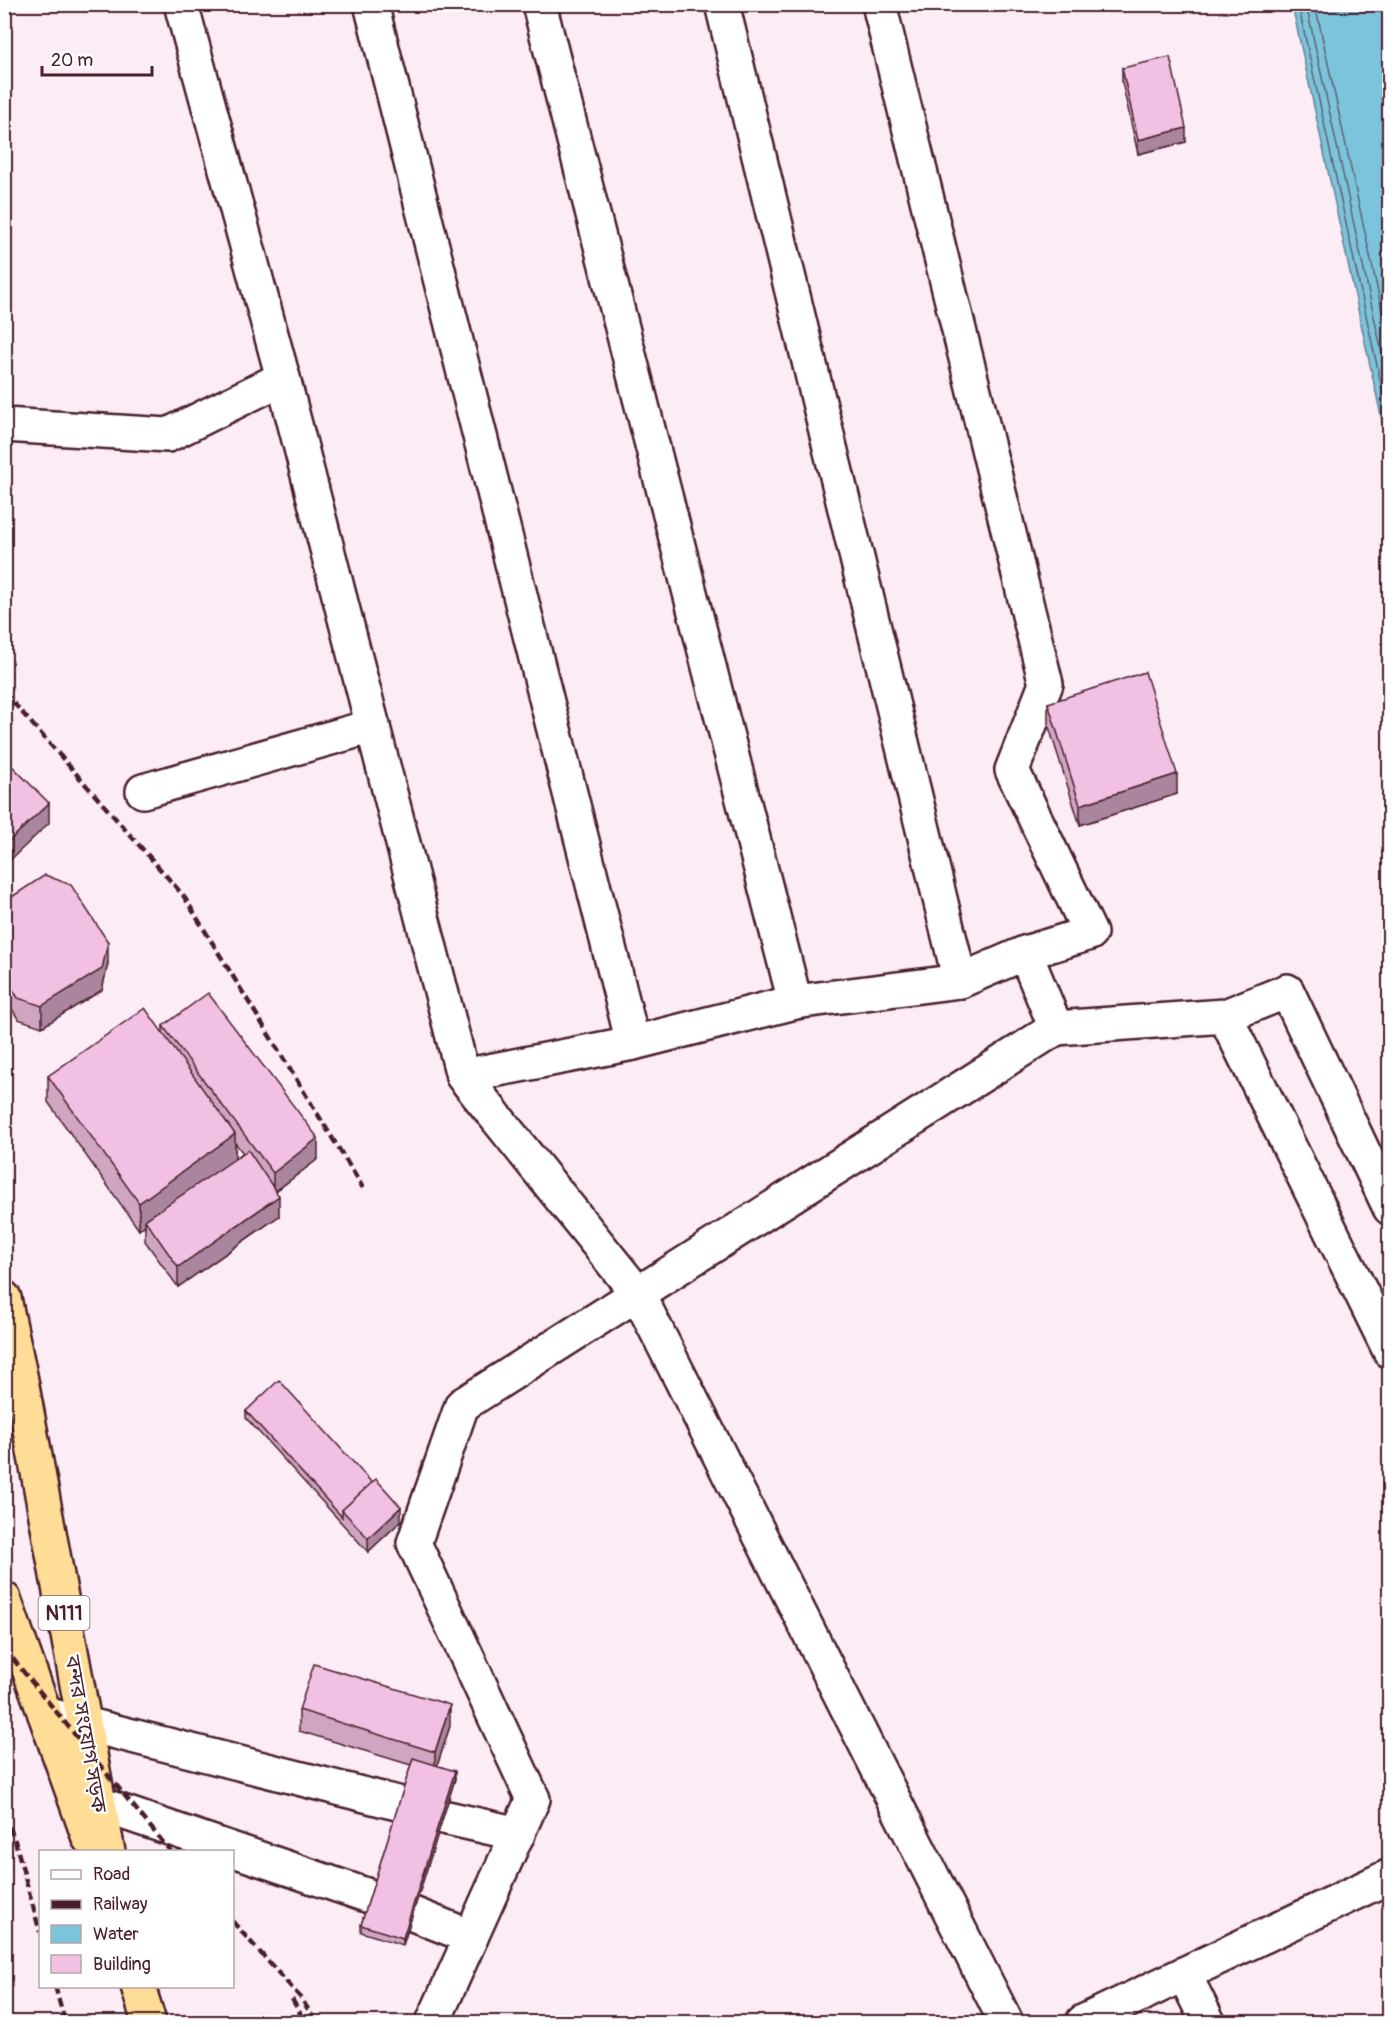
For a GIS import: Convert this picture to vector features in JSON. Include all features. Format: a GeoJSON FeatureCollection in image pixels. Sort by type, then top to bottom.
{"type":"FeatureCollection","features":[{"type":"Feature","properties":{"kind":"highway","name":"বন্দর সংযোগ সড়ক"},"geometry":{"type":"LineString","coordinates":[[4,1298],[84,1724],[89,1807],[108,1850]]}},
{"type":"Feature","properties":{"kind":"highway"},"geometry":{"type":"LineString","coordinates":[[4,1599],[45,1714],[89,1807],[94,1850]]}},
{"type":"Feature","properties":{"kind":"highway"},"geometry":{"type":"LineString","coordinates":[[139,1988],[149,2022]]}},
{"type":"Feature","properties":{"kind":"lane"},"geometry":{"type":"LineString","coordinates":[[181,4],[283,378],[464,1076],[638,1294],[1006,2022]]}},
{"type":"Feature","properties":{"kind":"lane"},"geometry":{"type":"LineString","coordinates":[[371,4],[633,1043]]}},
{"type":"Feature","properties":{"kind":"lane"},"geometry":{"type":"LineString","coordinates":[[539,4],[795,1002]]}},
{"type":"Feature","properties":{"kind":"lane"},"geometry":{"type":"LineString","coordinates":[[722,4],[960,981]]}},
{"type":"Feature","properties":{"kind":"lane"},"geometry":{"type":"LineString","coordinates":[[464,1076],[633,1043],[795,1002],[960,981],[1025,953],[1090,933],[1012,770],[1046,684],[879,4]]}},
{"type":"Feature","properties":{"kind":"lane"},"geometry":{"type":"LineString","coordinates":[[4,425],[168,435],[283,378]]}},
{"type":"Feature","properties":{"kind":"lane"},"geometry":{"type":"LineString","coordinates":[[143,791],[373,726]]}},
{"type":"Feature","properties":{"kind":"lane"},"geometry":{"type":"LineString","coordinates":[[1025,953],[1056,1028]]}},
{"type":"Feature","properties":{"kind":"lane"},"geometry":{"type":"LineString","coordinates":[[433,2022],[533,1799],[414,1543],[462,1405],[1056,1028],[1226,1016],[1287,991],[1389,1208]]}},
{"type":"Feature","properties":{"kind":"lane"},"geometry":{"type":"LineString","coordinates":[[1226,1016],[1389,1352]]}},
{"type":"Feature","properties":{"kind":"lane"},"geometry":{"type":"LineString","coordinates":[[45,1714],[401,1804]]}},
{"type":"Feature","properties":{"kind":"lane"},"geometry":{"type":"LineString","coordinates":[[89,1807],[224,1850]]}},
{"type":"Feature","properties":{"kind":"lane"},"geometry":{"type":"LineString","coordinates":[[443,1817],[518,1834]]}},
{"type":"Feature","properties":{"kind":"lane"},"geometry":{"type":"LineString","coordinates":[[234,1853],[372,1897]]}},
{"type":"Feature","properties":{"kind":"lane"},"geometry":{"type":"LineString","coordinates":[[1083,2022],[1389,1876]]}},
{"type":"Feature","properties":{"kind":"lane"},"geometry":{"type":"LineString","coordinates":[[413,1914],[471,1937]]}},
{"type":"Feature","properties":{"kind":"lane"},"geometry":{"type":"LineString","coordinates":[[1184,1974],[1208,2022]]}},
{"type":"Feature","properties":{"kind":"water"},"geometry":{"type":"Polygon","coordinates":[[[1292,5],[1389,5],[1389,453],[1388,448],[1292,5]]]}},
{"type":"Feature","properties":{"kind":"building"},"geometry":{"type":"Polygon","coordinates":[[[1170,57],[1186,128],[1138,140],[1122,68],[1170,57]]]}},
{"type":"Feature","properties":{"kind":"building"},"geometry":{"type":"Polygon","coordinates":[[[1145,672],[1177,774],[1080,805],[1048,703],[1145,672]]]}},
{"type":"Feature","properties":{"kind":"building"},"geometry":{"type":"Polygon","coordinates":[[[4,758],[49,803],[4,846],[4,758]]]}},
{"type":"Feature","properties":{"kind":"building"},"geometry":{"type":"Polygon","coordinates":[[[45,875],[71,885],[108,942],[102,969],[42,1006],[18,998],[4,975],[4,902],[45,875]]]}},
{"type":"Feature","properties":{"kind":"building"},"geometry":{"type":"Polygon","coordinates":[[[208,993],[318,1138],[273,1173],[163,1026],[208,993]]]}},
{"type":"Feature","properties":{"kind":"building"},"geometry":{"type":"Polygon","coordinates":[[[145,1008],[235,1134],[139,1203],[48,1076],[145,1008]]]}},
{"type":"Feature","properties":{"kind":"building"},"geometry":{"type":"Polygon","coordinates":[[[248,1150],[279,1196],[178,1267],[145,1220],[248,1150]]]}},
{"type":"Feature","properties":{"kind":"building"},"geometry":{"type":"Polygon","coordinates":[[[279,1380],[372,1483],[342,1510],[342,1517],[246,1411],[279,1380]]]}},
{"type":"Feature","properties":{"kind":"building"},"geometry":{"type":"Polygon","coordinates":[[[376,1479],[401,1507],[368,1538],[342,1510],[376,1479]]]}},
{"type":"Feature","properties":{"kind":"building"},"geometry":{"type":"Polygon","coordinates":[[[314,1664],[450,1705],[435,1752],[299,1710],[314,1664]]]}},
{"type":"Feature","properties":{"kind":"building"},"geometry":{"type":"Polygon","coordinates":[[[413,1758],[455,1771],[403,1938],[361,1925],[413,1758]]]}},
{"type":"Feature","properties":{"kind":"railway"},"geometry":{"type":"LineString","coordinates":[[4,692],[183,895],[363,1188]]}},
{"type":"Feature","properties":{"kind":"railway"},"geometry":{"type":"LineString","coordinates":[[4,1648],[169,1850]]}},
{"type":"Feature","properties":{"kind":"railway"},"geometry":{"type":"LineString","coordinates":[[4,1814],[15,1841],[39,1928]]}},
{"type":"Feature","properties":{"kind":"railway"},"geometry":{"type":"LineString","coordinates":[[234,1923],[301,1998],[316,2022]]}},
{"type":"Feature","properties":{"kind":"railway"},"geometry":{"type":"LineString","coordinates":[[56,1988],[65,2022]]}},
{"type":"Feature","properties":{"kind":"railway"},"geometry":{"type":"LineString","coordinates":[[292,1999],[305,2022]]}}]}
